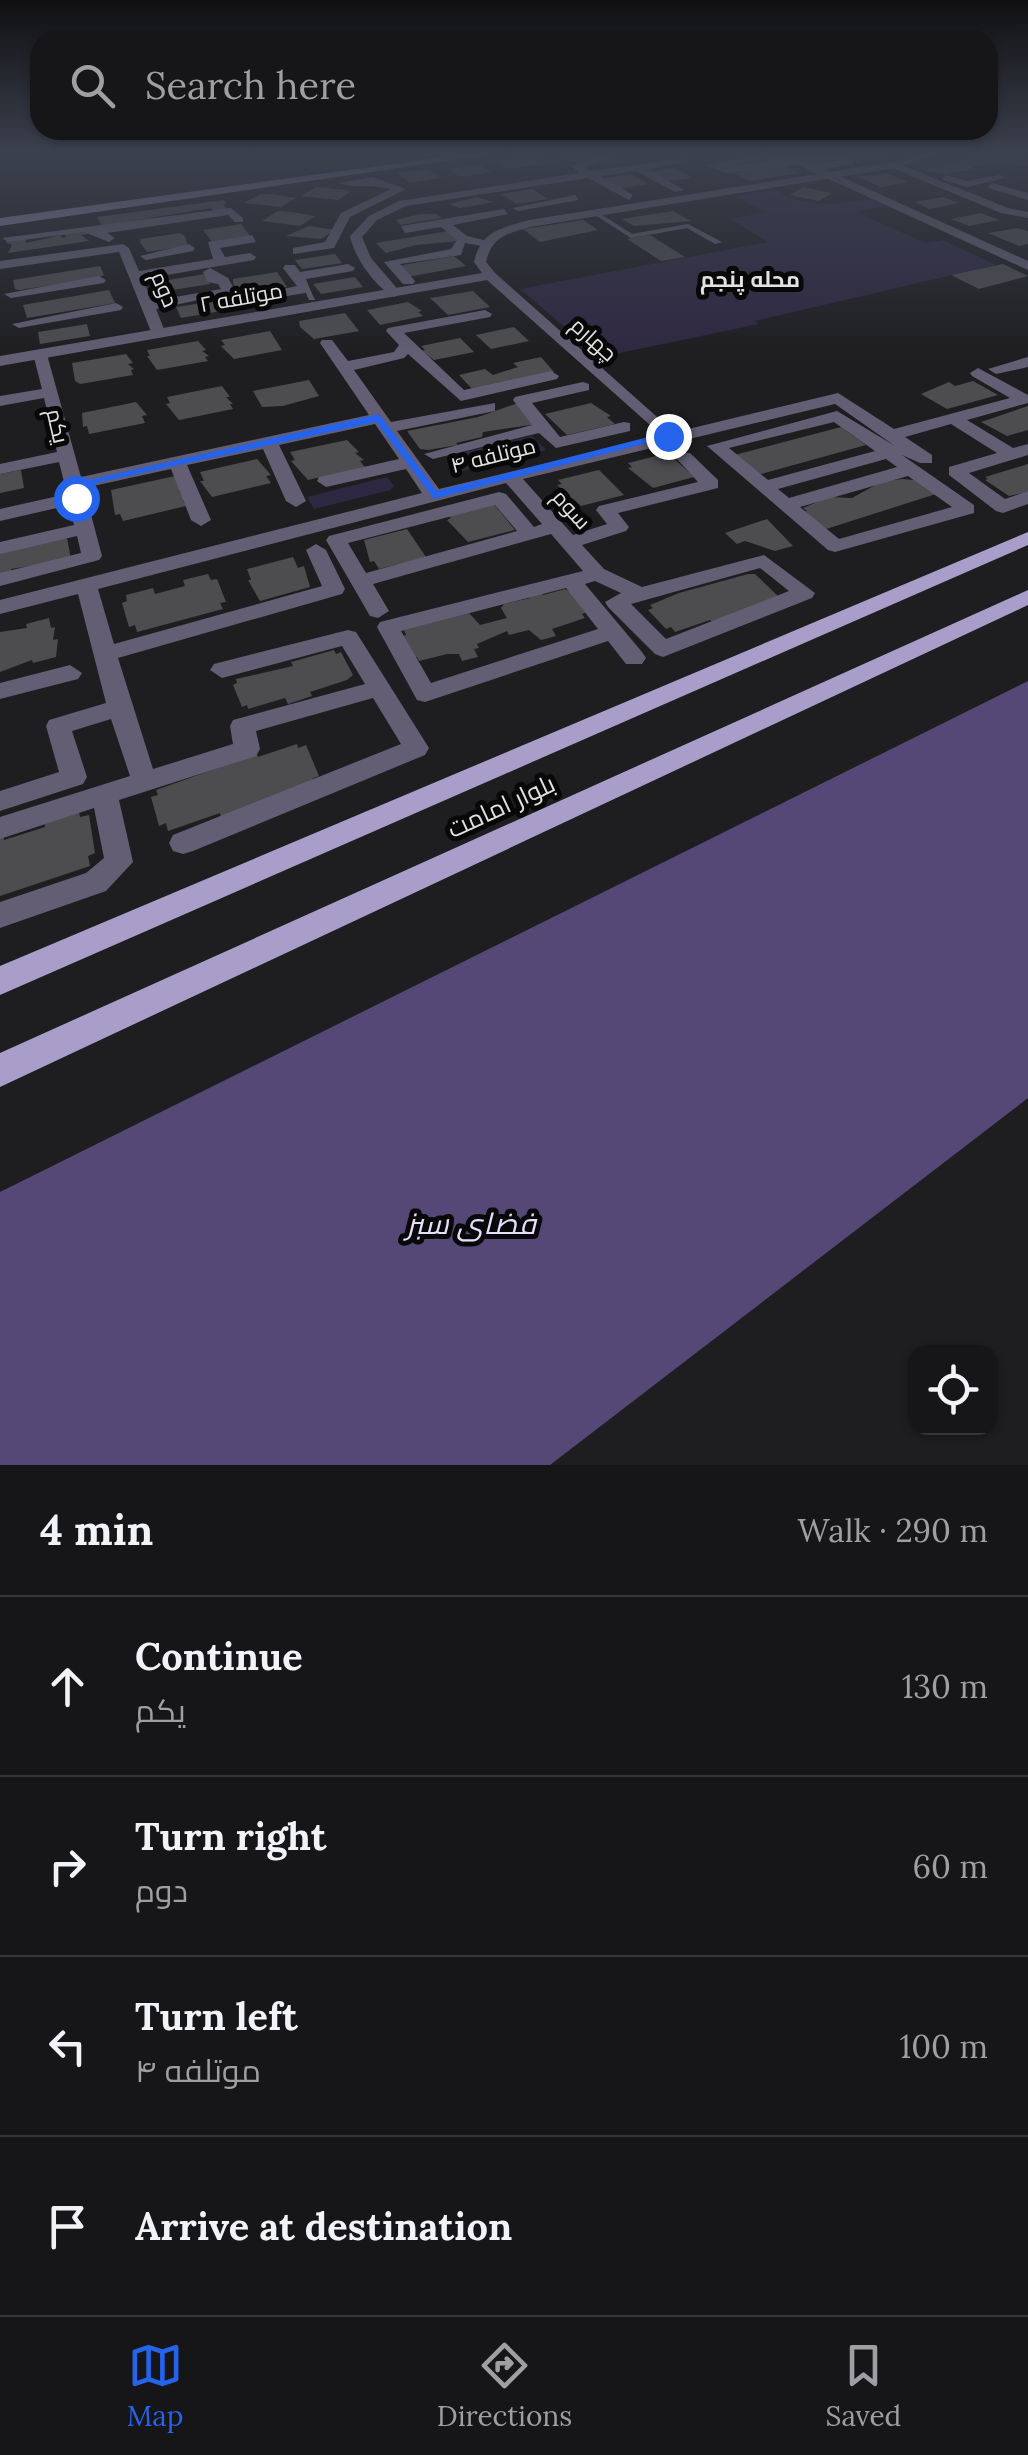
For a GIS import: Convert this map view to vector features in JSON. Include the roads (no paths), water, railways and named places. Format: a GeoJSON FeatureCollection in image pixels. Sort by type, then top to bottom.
{"type":"FeatureCollection","features":[{"type":"Feature","properties":{"kind":"main road","name":"بلوار امامت"},"geometry":{"type":"LineString","coordinates":[[0,981],[1028,538]]}},
{"type":"Feature","properties":{"kind":"main road","name":"بلوار امامت"},"geometry":{"type":"LineString","coordinates":[[0,1070],[1028,597]]}},
{"type":"Feature","properties":{"kind":"street"},"geometry":{"type":"LineString","coordinates":[[96,231],[170,220]]}},
{"type":"Feature","properties":{"kind":"street"},"geometry":{"type":"LineString","coordinates":[[296,250],[330,245],[341,220]]}},
{"type":"Feature","properties":{"kind":"street"},"geometry":{"type":"LineString","coordinates":[[371,220],[356,236],[356,243],[394,293]]}},
{"type":"Feature","properties":{"kind":"street"},"geometry":{"type":"LineString","coordinates":[[406,229],[441,220]]}},
{"type":"Feature","properties":{"kind":"street"},"geometry":{"type":"LineString","coordinates":[[443,220],[471,242],[490,276]]}},
{"type":"Feature","properties":{"kind":"street"},"geometry":{"type":"LineString","coordinates":[[403,252],[471,242],[555,220]]}},
{"type":"Feature","properties":{"kind":"street"},"geometry":{"type":"LineString","coordinates":[[928,220],[1028,266]]}},
{"type":"Feature","properties":{"kind":"street"},"geometry":{"type":"LineString","coordinates":[[0,265],[114,250],[108,234],[68,225],[8,238]]}},
{"type":"Feature","properties":{"kind":"street"},"geometry":{"type":"LineString","coordinates":[[133,226],[148,260],[189,248]]}},
{"type":"Feature","properties":{"kind":"street"},"geometry":{"type":"LineString","coordinates":[[233,301],[224,281],[213,278],[216,267],[212,245],[252,240]]}},
{"type":"Feature","properties":{"kind":"street"},"geometry":{"type":"LineString","coordinates":[[408,281],[390,262],[457,252],[471,242]]}},
{"type":"Feature","properties":{"kind":"street","name":"دوم"},"geometry":{"type":"LineString","coordinates":[[114,250],[123,248],[159,334]]}},
{"type":"Feature","properties":{"kind":"street"},"geometry":{"type":"LineString","coordinates":[[1002,254],[1028,248]]}},
{"type":"Feature","properties":{"kind":"street"},"geometry":{"type":"LineString","coordinates":[[135,276],[216,267],[250,257]]}},
{"type":"Feature","properties":{"kind":"street"},"geometry":{"type":"LineString","coordinates":[[20,264],[0,276],[7,281],[20,329],[116,307]]}},
{"type":"Feature","properties":{"kind":"street"},"geometry":{"type":"LineString","coordinates":[[148,306],[233,301],[348,268]]}},
{"type":"Feature","properties":{"kind":"street","name":"موتلفه ۲"},"geometry":{"type":"LineString","coordinates":[[0,361],[490,276]]}},
{"type":"Feature","properties":{"kind":"street","name":"چهارم"},"geometry":{"type":"LineString","coordinates":[[490,276],[668,436]]}},
{"type":"Feature","properties":{"kind":"street"},"geometry":{"type":"LineString","coordinates":[[11,294],[99,280]]}},
{"type":"Feature","properties":{"kind":"street"},"geometry":{"type":"LineString","coordinates":[[485,314],[394,331],[403,350],[461,396],[551,376]]}},
{"type":"Feature","properties":{"kind":"street"},"geometry":{"type":"LineString","coordinates":[[327,343],[434,496]]}},
{"type":"Feature","properties":{"kind":"street"},"geometry":{"type":"LineString","coordinates":[[344,367],[403,350]]}},
{"type":"Feature","properties":{"kind":"street","name":"یکم"},"geometry":{"type":"LineString","coordinates":[[41,354],[84,529]]}},
{"type":"Feature","properties":{"kind":"street"},"geometry":{"type":"LineString","coordinates":[[993,370],[1028,362]]}},
{"type":"Feature","properties":{"kind":"street"},"geometry":{"type":"LineString","coordinates":[[993,370],[1028,380]]}},
{"type":"Feature","properties":{"kind":"street"},"geometry":{"type":"LineString","coordinates":[[764,486],[896,445],[953,418],[1024,399],[993,370]]}},
{"type":"Feature","properties":{"kind":"street"},"geometry":{"type":"LineString","coordinates":[[0,514],[177,462],[583,387]]}},
{"type":"Feature","properties":{"kind":"street"},"geometry":{"type":"LineString","coordinates":[[0,402],[50,392]]}},
{"type":"Feature","properties":{"kind":"street","name":"موتلفه ۴"},"geometry":{"type":"LineString","coordinates":[[0,607],[668,436],[838,398],[896,445]]}},
{"type":"Feature","properties":{"kind":"street"},"geometry":{"type":"LineString","coordinates":[[520,400],[556,443],[624,428]]}},
{"type":"Feature","properties":{"kind":"street"},"geometry":{"type":"LineString","coordinates":[[837,416],[896,445],[967,509],[834,546],[716,446],[837,416]]}},
{"type":"Feature","properties":{"kind":"street"},"geometry":{"type":"LineString","coordinates":[[953,418],[1019,452]]}},
{"type":"Feature","properties":{"kind":"street"},"geometry":{"type":"LineString","coordinates":[[432,454],[543,427]]}},
{"type":"Feature","properties":{"kind":"street"},"geometry":{"type":"LineString","coordinates":[[269,442],[296,501]]}},
{"type":"Feature","properties":{"kind":"street"},"geometry":{"type":"LineString","coordinates":[[1019,452],[955,470],[1003,506],[1028,497]]}},
{"type":"Feature","properties":{"kind":"street"},"geometry":{"type":"LineString","coordinates":[[0,469],[65,456]]}},
{"type":"Feature","properties":{"kind":"street"},"geometry":{"type":"LineString","coordinates":[[361,582],[530,534],[562,535],[619,527],[606,510],[712,484],[684,457]]}},
{"type":"Feature","properties":{"kind":"street"},"geometry":{"type":"LineString","coordinates":[[177,462],[201,520]]}},
{"type":"Feature","properties":{"kind":"street"},"geometry":{"type":"LineString","coordinates":[[326,482],[410,462]]}},
{"type":"Feature","properties":{"kind":"street"},"geometry":{"type":"LineString","coordinates":[[786,505],[918,464]]}},
{"type":"Feature","properties":{"kind":"street","name":"سوم"},"geometry":{"type":"LineString","coordinates":[[510,476],[597,574]]}},
{"type":"Feature","properties":{"kind":"street"},"geometry":{"type":"LineString","coordinates":[[378,611],[336,540],[499,498],[530,534]]}},
{"type":"Feature","properties":{"kind":"street"},"geometry":{"type":"LineString","coordinates":[[0,548],[84,529],[92,556],[0,580]]}},
{"type":"Feature","properties":{"kind":"street"},"geometry":{"type":"LineString","coordinates":[[105,654],[334,589],[316,550]]}},
{"type":"Feature","properties":{"kind":"street"},"geometry":{"type":"LineString","coordinates":[[614,632],[426,694],[388,627],[597,574],[640,594],[764,561],[804,593],[663,649],[616,602],[640,594]]}},
{"type":"Feature","properties":{"kind":"street"},"geometry":{"type":"LineString","coordinates":[[571,581],[634,658]]}},
{"type":"Feature","properties":{"kind":"street"},"geometry":{"type":"LineString","coordinates":[[86,585],[133,756],[146,782]]}},
{"type":"Feature","properties":{"kind":"street"},"geometry":{"type":"LineString","coordinates":[[183,842],[416,748],[348,637],[222,670]]}},
{"type":"Feature","properties":{"kind":"street"},"geometry":{"type":"LineString","coordinates":[[0,692],[70,673]]}},
{"type":"Feature","properties":{"kind":"street"},"geometry":{"type":"LineString","coordinates":[[0,828],[247,749],[242,726],[380,688]]}},
{"type":"Feature","properties":{"kind":"street"},"geometry":{"type":"LineString","coordinates":[[0,801],[74,777],[58,726],[120,708]]}},
{"type":"Feature","properties":{"kind":"street"},"geometry":{"type":"LineString","coordinates":[[0,915],[96,882],[119,862],[105,795]]}},
{"type":"Feature","properties":{"kind":"lane"},"geometry":{"type":"LineString","coordinates":[[607,220],[630,236],[688,226],[718,242]]}},
{"type":"Feature","properties":{"kind":"district","name":"محله پنجم"},"geometry":{"type":"Point","coordinates":[750,279]}},
{"type":"Feature","properties":{"kind":"park label","name":"فضای سبز"},"geometry":{"type":"Point","coordinates":[471,1224]}}]}
